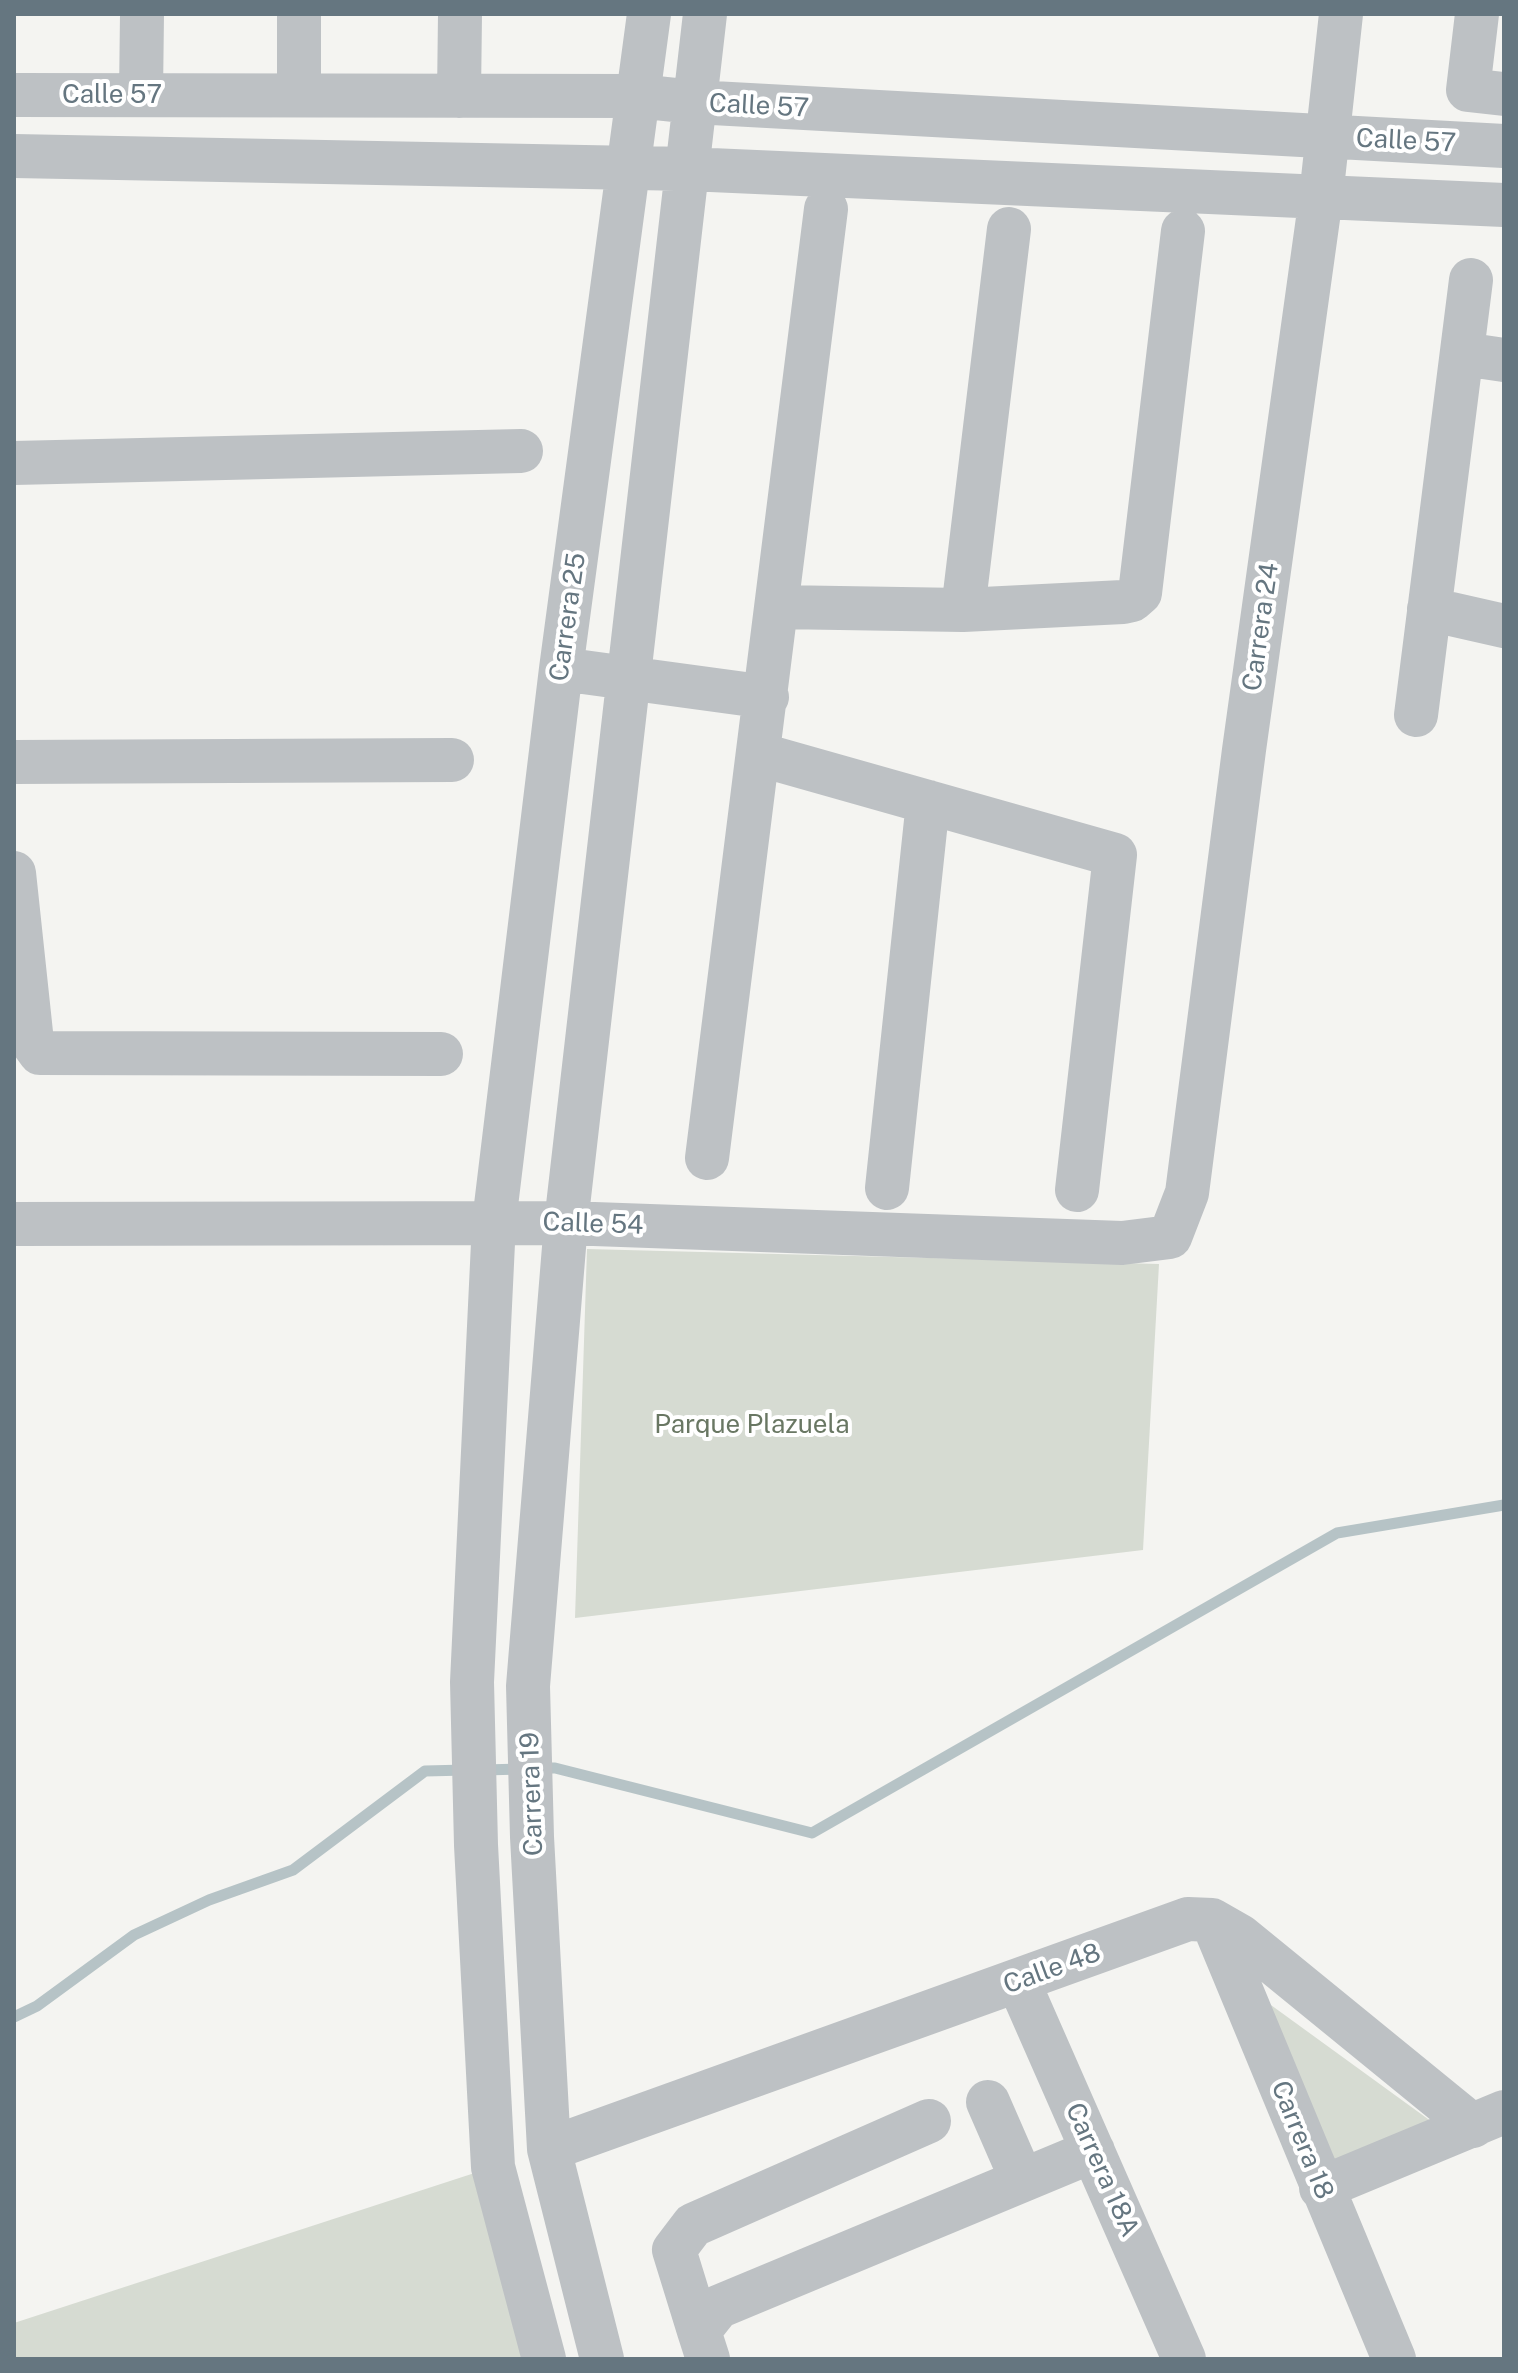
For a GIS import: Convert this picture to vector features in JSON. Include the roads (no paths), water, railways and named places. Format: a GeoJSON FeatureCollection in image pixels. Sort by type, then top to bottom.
{"type":"FeatureCollection","features":[{"type":"Feature","properties":{"kind":"street"},"geometry":{"type":"LineString","coordinates":[[141,95],[142,14]]}},
{"type":"Feature","properties":{"kind":"street"},"geometry":{"type":"LineString","coordinates":[[299,14],[299,95]]}},
{"type":"Feature","properties":{"kind":"street"},"geometry":{"type":"LineString","coordinates":[[459,96],[460,14]]}},
{"type":"Feature","properties":{"kind":"street","name":"Carrera 25"},"geometry":{"type":"LineString","coordinates":[[494,1222],[561,669],[649,14]]}},
{"type":"Feature","properties":{"kind":"street"},"geometry":{"type":"LineString","coordinates":[[566,1223],[705,14]]}},
{"type":"Feature","properties":{"kind":"street","name":"Carrera 24"},"geometry":{"type":"LineString","coordinates":[[1170,1237],[1187,1193],[1242,766],[1321,197],[1341,14]]}},
{"type":"Feature","properties":{"kind":"street"},"geometry":{"type":"LineString","coordinates":[[1477,14],[1468,90],[1504,94]]}},
{"type":"Feature","properties":{"kind":"street","name":"Calle 57"},"geometry":{"type":"LineString","coordinates":[[14,95],[637,96],[694,102],[1504,146]]}},
{"type":"Feature","properties":{"kind":"street"},"geometry":{"type":"LineString","coordinates":[[14,156],[628,167],[1504,205]]}},
{"type":"Feature","properties":{"kind":"street"},"geometry":{"type":"LineString","coordinates":[[707,1158],[826,209]]}},
{"type":"Feature","properties":{"kind":"street"},"geometry":{"type":"LineString","coordinates":[[963,610],[1009,229]]}},
{"type":"Feature","properties":{"kind":"street"},"geometry":{"type":"LineString","coordinates":[[778,607],[963,610],[1123,602],[1132,600],[1140,593],[1183,231]]}},
{"type":"Feature","properties":{"kind":"street"},"geometry":{"type":"LineString","coordinates":[[1416,715],[1429,609],[1484,357],[1471,280]]}},
{"type":"Feature","properties":{"kind":"street"},"geometry":{"type":"LineString","coordinates":[[14,463],[521,451]]}},
{"type":"Feature","properties":{"kind":"street"},"geometry":{"type":"LineString","coordinates":[[1429,609],[1504,626]]}},
{"type":"Feature","properties":{"kind":"street"},"geometry":{"type":"LineString","coordinates":[[561,669],[767,697]]}},
{"type":"Feature","properties":{"kind":"street"},"geometry":{"type":"LineString","coordinates":[[758,754],[1115,855],[1077,1190]]}},
{"type":"Feature","properties":{"kind":"street"},"geometry":{"type":"LineString","coordinates":[[14,762],[452,760]]}},
{"type":"Feature","properties":{"kind":"street"},"geometry":{"type":"LineString","coordinates":[[887,1188],[928,802]]}},
{"type":"Feature","properties":{"kind":"street"},"geometry":{"type":"LineString","coordinates":[[14,873],[32,1042],[40,1053],[441,1054]]}},
{"type":"Feature","properties":{"kind":"street"},"geometry":{"type":"LineString","coordinates":[[494,1222],[472,1682],[476,1845],[493,2167],[544,2359]]}},
{"type":"Feature","properties":{"kind":"street","name":"Calle 54"},"geometry":{"type":"LineString","coordinates":[[14,1224],[494,1222],[1122,1243],[1170,1237]]}},
{"type":"Feature","properties":{"kind":"street","name":"Carrera 19"},"geometry":{"type":"LineString","coordinates":[[566,1223],[528,1686],[532,1837],[549,2149],[602,2359]]}},
{"type":"Feature","properties":{"kind":"street","name":"Calle 48"},"geometry":{"type":"LineString","coordinates":[[549,2149],[1188,1919],[1212,1920]]}},
{"type":"Feature","properties":{"kind":"street"},"geometry":{"type":"LineString","coordinates":[[1212,1920],[1240,1936],[1488,2119]]}},
{"type":"Feature","properties":{"kind":"street","name":"Carrera 18"},"geometry":{"type":"LineString","coordinates":[[1212,1920],[1394,2359]]}},
{"type":"Feature","properties":{"kind":"street","name":"Carrera 18A"},"geometry":{"type":"LineString","coordinates":[[1018,1981],[1184,2359]]}},
{"type":"Feature","properties":{"kind":"street"},"geometry":{"type":"LineString","coordinates":[[988,2102],[1022,2180]]}},
{"type":"Feature","properties":{"kind":"street"},"geometry":{"type":"LineString","coordinates":[[1321,2188],[1488,2119]]}},
{"type":"Feature","properties":{"kind":"street"},"geometry":{"type":"LineString","coordinates":[[703,2345],[674,2250],[693,2225],[929,2121]]}},
{"type":"Feature","properties":{"kind":"street"},"geometry":{"type":"LineString","coordinates":[[703,2345],[718,2307],[1093,2151]]}},
{"type":"Feature","properties":{"kind":"waterway"},"geometry":{"type":"LineString","coordinates":[[539,1768],[555,1768],[812,1833],[1337,1533],[1504,1505]]}},
{"type":"Feature","properties":{"kind":"waterway"},"geometry":{"type":"LineString","coordinates":[[483,1770],[522,1769]]}},
{"type":"Feature","properties":{"kind":"waterway"},"geometry":{"type":"LineString","coordinates":[[14,2017],[37,2006],[134,1935],[209,1900],[293,1870],[425,1771],[466,1770]]}},
{"type":"Feature","properties":{"kind":"park label","name":"Parque Plazuela"},"geometry":{"type":"Point","coordinates":[752,1425]}}]}
